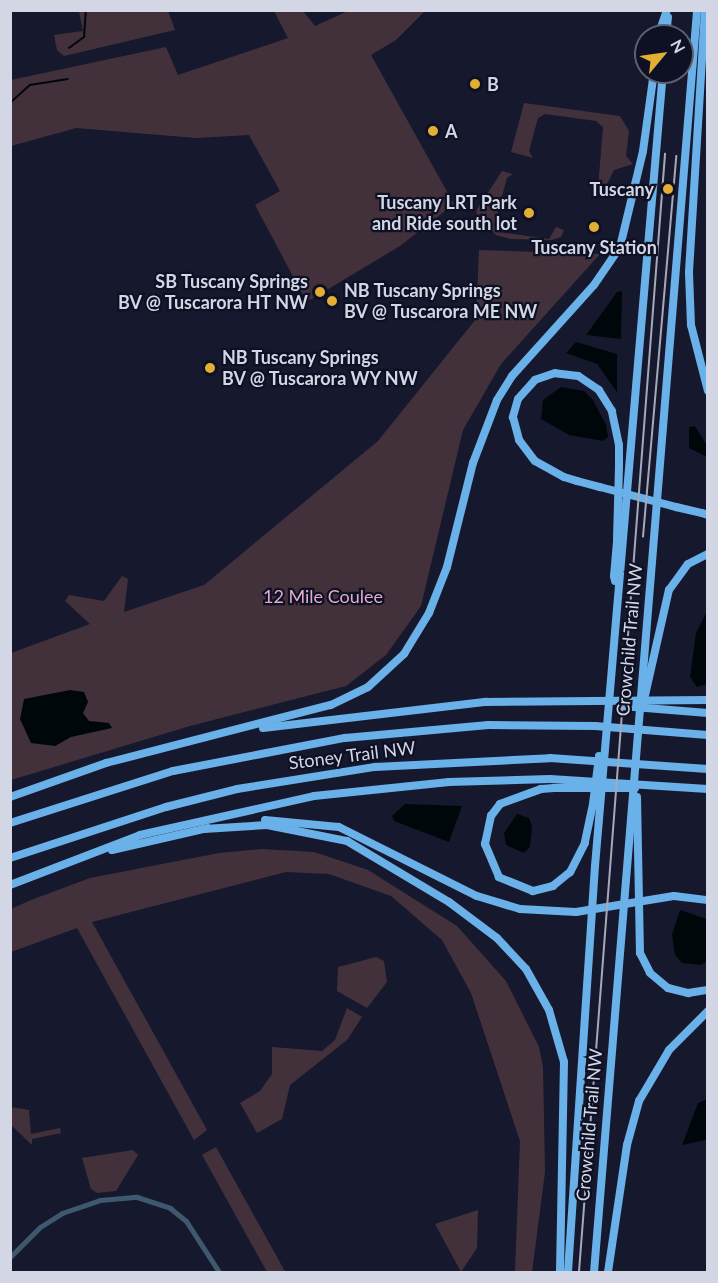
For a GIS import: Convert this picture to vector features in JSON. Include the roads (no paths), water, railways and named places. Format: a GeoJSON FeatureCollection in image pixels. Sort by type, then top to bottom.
{"type":"FeatureCollection","features":[{"type":"Feature","properties":{"kind":"highway","name":"Crowchild Trail NW"},"geometry":{"type":"LineString","coordinates":[[594,1272],[625,883],[635,804],[640,709],[647,678],[697,10]]}},
{"type":"Feature","properties":{"kind":"highway"},"geometry":{"type":"LineString","coordinates":[[705,10],[689,273],[693,337],[708,392]]}},
{"type":"Feature","properties":{"kind":"highway"},"geometry":{"type":"LineString","coordinates":[[10,797],[106,763],[246,729],[353,696],[387,672],[416,638],[447,567],[473,463],[497,400],[512,376],[594,285],[620,247],[639,172],[652,84]]}},
{"type":"Feature","properties":{"kind":"highway","name":"Crowchild Trail NW"},"geometry":{"type":"LineString","coordinates":[[568,1272],[610,679],[662,84]]}},
{"type":"Feature","properties":{"kind":"highway"},"geometry":{"type":"LineString","coordinates":[[618,594],[614,576],[619,445],[612,411],[585,379],[562,373],[542,376],[529,385],[515,408],[519,440],[548,469],[600,487],[676,507],[708,515]]}},
{"type":"Feature","properties":{"kind":"highway"},"geometry":{"type":"LineString","coordinates":[[647,678],[662,612],[672,582],[688,564],[708,554]]}},
{"type":"Feature","properties":{"kind":"highway"},"geometry":{"type":"LineString","coordinates":[[246,729],[441,705],[546,701],[708,700]]}},
{"type":"Feature","properties":{"kind":"highway"},"geometry":{"type":"LineString","coordinates":[[546,701],[708,713]]}},
{"type":"Feature","properties":{"kind":"highway","name":"Stoney Trail NW"},"geometry":{"type":"LineString","coordinates":[[10,823],[173,771],[345,738],[488,725],[605,727],[708,735]]}},
{"type":"Feature","properties":{"kind":"highway"},"geometry":{"type":"LineString","coordinates":[[605,745],[588,826],[576,863],[548,888],[533,891],[511,885],[488,859],[485,844],[491,816],[512,797],[554,788],[662,787]]}},
{"type":"Feature","properties":{"kind":"highway","name":"Stoney Trail NW"},"geometry":{"type":"LineString","coordinates":[[10,858],[176,804],[375,767],[550,758],[708,769]]}},
{"type":"Feature","properties":{"kind":"highway"},"geometry":{"type":"LineString","coordinates":[[10,885],[68,861],[216,816],[371,789],[550,779],[708,789]]}},
{"type":"Feature","properties":{"kind":"highway"},"geometry":{"type":"LineString","coordinates":[[635,804],[637,924],[640,952],[655,978],[681,993],[708,990]]}},
{"type":"Feature","properties":{"kind":"highway"},"geometry":{"type":"LineString","coordinates":[[68,861],[204,829],[281,819],[339,827],[477,896],[520,909],[576,912],[674,896],[708,900]]}},
{"type":"Feature","properties":{"kind":"highway"},"geometry":{"type":"LineString","coordinates":[[204,829],[267,825],[347,841],[449,902],[497,938],[525,969],[549,1010],[564,1062],[560,1272]]}},
{"type":"Feature","properties":{"kind":"highway"},"geometry":{"type":"LineString","coordinates":[[609,1272],[627,1145],[639,1101],[669,1050],[708,1011]]}},
{"type":"Feature","properties":{"kind":"street"},"geometry":{"type":"LineString","coordinates":[[10,1257],[40,1227],[62,1213],[100,1200],[137,1197],[170,1208],[186,1221],[219,1272]]}},
{"type":"Feature","properties":{"kind":"waterway"},"geometry":{"type":"LineString","coordinates":[[69,48],[84,37],[86,10]]}},
{"type":"Feature","properties":{"kind":"waterway"},"geometry":{"type":"LineString","coordinates":[[10,103],[30,85],[68,79]]}},
{"type":"Feature","properties":{"kind":"tram line"},"geometry":{"type":"LineString","coordinates":[[579,1272],[665,154]]}},
{"type":"Feature","properties":{"kind":"tram line"},"geometry":{"type":"LineString","coordinates":[[643,537],[676,156]]}},
{"type":"Feature","properties":{"kind":"place","name":"B"},"geometry":{"type":"Point","coordinates":[475,84]}},
{"type":"Feature","properties":{"kind":"place","name":"A"},"geometry":{"type":"Point","coordinates":[433,131]}},
{"type":"Feature","properties":{"kind":"place","name":"Tuscany"},"geometry":{"type":"Point","coordinates":[668,189]}},
{"type":"Feature","properties":{"kind":"place","name":"Tuscany LRT Park and Ride south lot"},"geometry":{"type":"Point","coordinates":[529,213]}},
{"type":"Feature","properties":{"kind":"place","name":"Tuscany Station"},"geometry":{"type":"Point","coordinates":[594,227]}},
{"type":"Feature","properties":{"kind":"place","name":"SB Tuscany Springs BV @ Tuscarora HT NW"},"geometry":{"type":"Point","coordinates":[320,292]}},
{"type":"Feature","properties":{"kind":"place","name":"NB Tuscany Springs BV @ Tuscarora ME NW"},"geometry":{"type":"Point","coordinates":[332,301]}},
{"type":"Feature","properties":{"kind":"place","name":"NB Tuscany Springs BV @ Tuscarora WY NW"},"geometry":{"type":"Point","coordinates":[210,368]}},
{"type":"Feature","properties":{"kind":"park label","name":"12 Mile Coulee"},"geometry":{"type":"Point","coordinates":[323,596]}}]}
